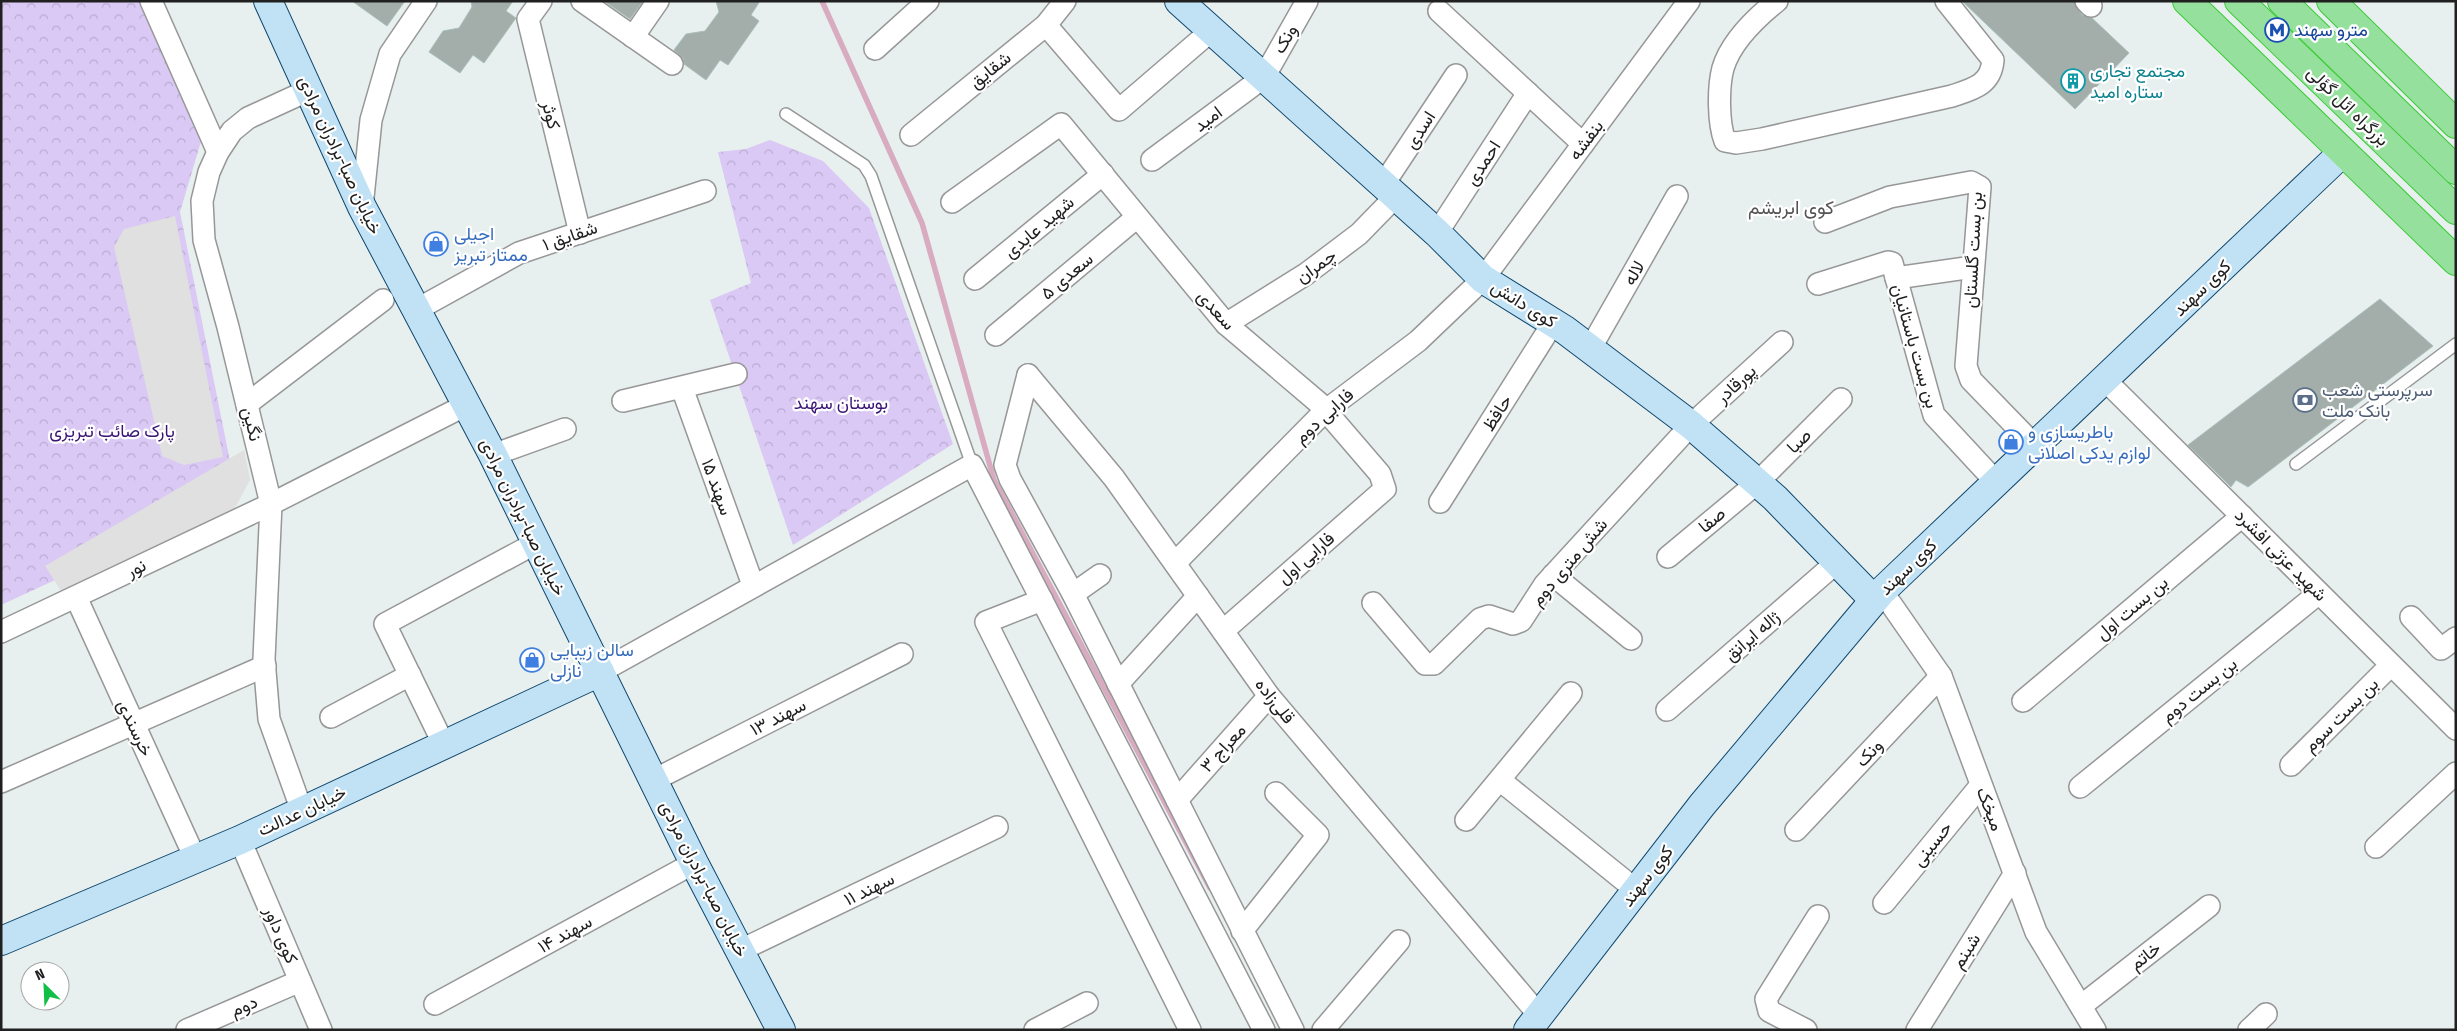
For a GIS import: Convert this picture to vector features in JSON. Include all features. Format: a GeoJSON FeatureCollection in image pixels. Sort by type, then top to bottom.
{"type":"FeatureCollection","features":[{"type":"Feature","properties":{"kind":"highway"},"geometry":{"type":"LineString","coordinates":[[2187,1],[2342,153],[2456,261]]}},
{"type":"Feature","properties":{"kind":"highway","name":"بزرگراه ائل گؤلی"},"geometry":{"type":"LineString","coordinates":[[2239,1],[2456,210]]}},
{"type":"Feature","properties":{"kind":"highway","name":"بزرگراه ائل گؤلی"},"geometry":{"type":"LineString","coordinates":[[2282,1],[2456,170]]}},
{"type":"Feature","properties":{"kind":"highway"},"geometry":{"type":"LineString","coordinates":[[2331,1],[2456,124]]}},
{"type":"Feature","properties":{"kind":"main road","name":"خیابان صبا-برادران مرادی"},"geometry":{"type":"LineString","coordinates":[[268,1],[362,207],[493,455],[694,863],[782,1030]]}},
{"type":"Feature","properties":{"kind":"main road","name":"کوی دانش"},"geometry":{"type":"LineString","coordinates":[[1178,1],[1437,233],[1483,279],[1554,323],[1691,425],[1757,483],[1837,562],[1878,596]]}},
{"type":"Feature","properties":{"kind":"main road","name":"کوی سهند"},"geometry":{"type":"LineString","coordinates":[[1533,1022],[1702,805],[1878,596],[2342,153]]}},
{"type":"Feature","properties":{"kind":"main road","name":"خیابان عدالت"},"geometry":{"type":"LineString","coordinates":[[1,941],[240,840],[600,672]]}},
{"type":"Feature","properties":{"kind":"street"},"geometry":{"type":"LineString","coordinates":[[150,1],[218,152]]}},
{"type":"Feature","properties":{"kind":"street"},"geometry":{"type":"LineString","coordinates":[[362,207],[371,120],[390,54],[426,1]]}},
{"type":"Feature","properties":{"kind":"street","name":"کوثر"},"geometry":{"type":"LineString","coordinates":[[541,1],[528,19],[580,233]]}},
{"type":"Feature","properties":{"kind":"street"},"geometry":{"type":"LineString","coordinates":[[582,1],[672,64]]}},
{"type":"Feature","properties":{"kind":"street"},"geometry":{"type":"LineString","coordinates":[[633,37],[658,1]]}},
{"type":"Feature","properties":{"kind":"street"},"geometry":{"type":"LineString","coordinates":[[875,49],[928,1]]}},
{"type":"Feature","properties":{"kind":"street","name":"شقایق"},"geometry":{"type":"LineString","coordinates":[[911,135],[1046,25],[1065,1]]}},
{"type":"Feature","properties":{"kind":"street","name":"ونک"},"geometry":{"type":"LineString","coordinates":[[1264,77],[1307,1]]}},
{"type":"Feature","properties":{"kind":"street","name":"بنفشه"},"geometry":{"type":"LineString","coordinates":[[1483,279],[1689,1]]}},
{"type":"Feature","properties":{"kind":"street"},"geometry":{"type":"LineString","coordinates":[[1777,1],[1763,12],[1736,44],[1723,67],[1720,107],[1721,132],[1725,141],[1736,143],[1762,139],[1952,96],[1970,90],[1985,81],[1992,72],[1993,60],[1946,1]]}},
{"type":"Feature","properties":{"kind":"street"},"geometry":{"type":"LineString","coordinates":[[1439,10],[1583,144]]}},
{"type":"Feature","properties":{"kind":"street"},"geometry":{"type":"LineString","coordinates":[[1046,25],[1119,110],[1212,30]]}},
{"type":"Feature","properties":{"kind":"street","name":"اسدی"},"geometry":{"type":"LineString","coordinates":[[1390,191],[1456,75]]}},
{"type":"Feature","properties":{"kind":"street","name":"امید"},"geometry":{"type":"LineString","coordinates":[[1152,160],[1264,77]]}},
{"type":"Feature","properties":{"kind":"street","name":"نگین"},"geometry":{"type":"LineString","coordinates":[[302,811],[269,719],[265,666],[271,504],[204,240],[202,201],[209,172],[218,152],[232,131],[248,118],[309,90]]}},
{"type":"Feature","properties":{"kind":"street","name":"احمدی"},"geometry":{"type":"LineString","coordinates":[[1437,233],[1528,93]]}},
{"type":"Feature","properties":{"kind":"street","name":"سعدی"},"geometry":{"type":"LineString","coordinates":[[952,202],[1061,124],[1226,324],[1325,411],[1380,474],[1384,483]]}},
{"type":"Feature","properties":{"kind":"street","name":"شهید عابدی"},"geometry":{"type":"LineString","coordinates":[[975,279],[1102,174]]}},
{"type":"Feature","properties":{"kind":"street","name":"بن بست گلستان"},"geometry":{"type":"LineString","coordinates":[[1825,222],[1890,197],[1971,182],[1980,187],[1966,366],[1968,374],[2035,446]]}},
{"type":"Feature","properties":{"kind":"street","name":"شقایق ۱"},"geometry":{"type":"LineString","coordinates":[[416,310],[519,253],[705,191]]}},
{"type":"Feature","properties":{"kind":"street","name":"چمران"},"geometry":{"type":"LineString","coordinates":[[1226,324],[1306,274],[1360,234],[1390,191]]}},
{"type":"Feature","properties":{"kind":"street","name":"لاله"},"geometry":{"type":"LineString","coordinates":[[1590,349],[1677,196]]}},
{"type":"Feature","properties":{"kind":"street","name":"سعدی ۵"},"geometry":{"type":"LineString","coordinates":[[996,336],[1137,216]]}},
{"type":"Feature","properties":{"kind":"street","name":"بن بست باستانیان"},"geometry":{"type":"LineString","coordinates":[[1818,284],[1888,262],[1894,266],[1934,415],[1997,483]]}},
{"type":"Feature","properties":{"kind":"street"},"geometry":{"type":"LineString","coordinates":[[1896,278],[1973,267]]}},
{"type":"Feature","properties":{"kind":"street","name":"فارابی دوم"},"geometry":{"type":"LineString","coordinates":[[1175,563],[1325,411],[1418,340],[1483,279]]}},
{"type":"Feature","properties":{"kind":"street"},"geometry":{"type":"LineString","coordinates":[[247,404],[383,300]]}},
{"type":"Feature","properties":{"kind":"street","name":"حافظ"},"geometry":{"type":"LineString","coordinates":[[1440,502],[1554,323]]}},
{"type":"Feature","properties":{"kind":"street","name":"پورقادر"},"geometry":{"type":"LineString","coordinates":[[1691,425],[1782,342]]}},
{"type":"Feature","properties":{"kind":"street"},"geometry":{"type":"LineString","coordinates":[[623,401],[736,374]]}},
{"type":"Feature","properties":{"kind":"street","name":"قلی‌زاده"},"geometry":{"type":"LineString","coordinates":[[1072,594],[1010,479],[1005,465],[1028,375],[1114,478],[1269,696],[1533,1022]]}},
{"type":"Feature","properties":{"kind":"street","name":"شهید عزتی افشرد"},"geometry":{"type":"LineString","coordinates":[[2105,380],[2456,729]]}},
{"type":"Feature","properties":{"kind":"street","name":"سهند ۱۵"},"geometry":{"type":"LineString","coordinates":[[682,388],[753,585]]}},
{"type":"Feature","properties":{"kind":"street","name":"صبا"},"geometry":{"type":"LineString","coordinates":[[1757,483],[1841,399]]}},
{"type":"Feature","properties":{"kind":"street","name":"نور"},"geometry":{"type":"LineString","coordinates":[[1,632],[271,504],[466,405]]}},
{"type":"Feature","properties":{"kind":"street","name":"شش متری دوم"},"geometry":{"type":"LineString","coordinates":[[1373,603],[1425,664],[1430,665],[1434,664],[1480,619],[1489,616],[1513,624],[1521,621],[1553,575],[1691,425]]}},
{"type":"Feature","properties":{"kind":"street"},"geometry":{"type":"LineString","coordinates":[[493,455],[565,429]]}},
{"type":"Feature","properties":{"kind":"street"},"geometry":{"type":"LineString","coordinates":[[600,672],[753,585],[972,465],[1264,1030]]}},
{"type":"Feature","properties":{"kind":"street","name":"فارابی اول"},"geometry":{"type":"LineString","coordinates":[[1223,631],[1385,489],[1384,483]]}},
{"type":"Feature","properties":{"kind":"street","name":"صفا"},"geometry":{"type":"LineString","coordinates":[[1668,557],[1757,483]]}},
{"type":"Feature","properties":{"kind":"street","name":"بن بست اول"},"geometry":{"type":"LineString","coordinates":[[2023,700],[2242,516]]}},
{"type":"Feature","properties":{"kind":"street"},"geometry":{"type":"LineString","coordinates":[[444,745],[385,624],[536,543]]}},
{"type":"Feature","properties":{"kind":"street","name":"ژاله ایرانق"},"geometry":{"type":"LineString","coordinates":[[1667,710],[1837,562]]}},
{"type":"Feature","properties":{"kind":"street"},"geometry":{"type":"LineString","coordinates":[[1100,575],[1072,594],[1293,1030]]}},
{"type":"Feature","properties":{"kind":"street"},"geometry":{"type":"LineString","coordinates":[[1553,575],[1631,639]]}},
{"type":"Feature","properties":{"kind":"street","name":"بن بست دوم"},"geometry":{"type":"LineString","coordinates":[[2080,787],[2319,593]]}},
{"type":"Feature","properties":{"kind":"street"},"geometry":{"type":"LineString","coordinates":[[1118,684],[1198,596]]}},
{"type":"Feature","properties":{"kind":"street","name":"میخک"},"geometry":{"type":"LineString","coordinates":[[1878,596],[1941,676],[2036,932],[2095,1030]]}},
{"type":"Feature","properties":{"kind":"street","name":"خرسندی"},"geometry":{"type":"LineString","coordinates":[[76,597],[195,858]]}},
{"type":"Feature","properties":{"kind":"street"},"geometry":{"type":"LineString","coordinates":[[1042,600],[986,622],[1190,1030]]}},
{"type":"Feature","properties":{"kind":"street"},"geometry":{"type":"LineString","coordinates":[[2411,617],[2441,649],[2456,638]]}},
{"type":"Feature","properties":{"kind":"street","name":"سهند ۱۳"},"geometry":{"type":"LineString","coordinates":[[654,780],[902,654]]}},
{"type":"Feature","properties":{"kind":"street","name":"بن بست سوم"},"geometry":{"type":"LineString","coordinates":[[2291,765],[2392,665]]}},
{"type":"Feature","properties":{"kind":"street"},"geometry":{"type":"LineString","coordinates":[[1,782],[265,666]]}},
{"type":"Feature","properties":{"kind":"street"},"geometry":{"type":"LineString","coordinates":[[331,717],[410,675]]}},
{"type":"Feature","properties":{"kind":"street","name":"ونک"},"geometry":{"type":"LineString","coordinates":[[1796,830],[1941,676]]}},
{"type":"Feature","properties":{"kind":"street"},"geometry":{"type":"LineString","coordinates":[[1466,820],[1501,781],[1571,693]]}},
{"type":"Feature","properties":{"kind":"street","name":"معراج ۳"},"geometry":{"type":"LineString","coordinates":[[1177,800],[1269,696]]}},
{"type":"Feature","properties":{"kind":"street"},"geometry":{"type":"LineString","coordinates":[[2376,846],[2456,773]]}},
{"type":"Feature","properties":{"kind":"street"},"geometry":{"type":"LineString","coordinates":[[1501,781],[1636,890]]}},
{"type":"Feature","properties":{"kind":"street","name":"حسینی"},"geometry":{"type":"LineString","coordinates":[[1884,903],[1981,785]]}},
{"type":"Feature","properties":{"kind":"street"},"geometry":{"type":"LineString","coordinates":[[1242,931],[1318,835],[1276,793]]}},
{"type":"Feature","properties":{"kind":"street","name":"سهند ۱۱"},"geometry":{"type":"LineString","coordinates":[[741,950],[997,827]]}},
{"type":"Feature","properties":{"kind":"street","name":"کوی داور"},"geometry":{"type":"LineString","coordinates":[[240,840],[321,1030]]}},
{"type":"Feature","properties":{"kind":"street","name":"سهند ۱۴"},"geometry":{"type":"LineString","coordinates":[[436,1004],[694,863]]}},
{"type":"Feature","properties":{"kind":"street","name":"شبنم"},"geometry":{"type":"LineString","coordinates":[[1917,1030],[2015,873]]}},
{"type":"Feature","properties":{"kind":"street","name":"خاتم"},"geometry":{"type":"LineString","coordinates":[[2081,1006],[2209,906]]}},
{"type":"Feature","properties":{"kind":"street"},"geometry":{"type":"LineString","coordinates":[[1806,1030],[1769,1011],[1766,999],[1818,916]]}},
{"type":"Feature","properties":{"kind":"street"},"geometry":{"type":"LineString","coordinates":[[1323,1030],[1399,941]]}},
{"type":"Feature","properties":{"kind":"street","name":"دوم"},"geometry":{"type":"LineString","coordinates":[[187,1030],[300,981]]}},
{"type":"Feature","properties":{"kind":"street"},"geometry":{"type":"LineString","coordinates":[[1035,1030],[1087,1003]]}},
{"type":"Feature","properties":{"kind":"street"},"geometry":{"type":"LineString","coordinates":[[2249,1030],[2266,1014]]}},
{"type":"Feature","properties":{"kind":"lane"},"geometry":{"type":"LineString","coordinates":[[786,114],[864,165],[871,176],[972,465]]}},
{"type":"Feature","properties":{"kind":"lane"},"geometry":{"type":"LineString","coordinates":[[2296,464],[2456,344]]}},
{"type":"Feature","properties":{"kind":"green space","name":"پارک صائب تبریزی"},"geometry":{"type":"Polygon","coordinates":[[[1,1],[139,1],[205,128],[180,212],[237,496],[1,605],[1,1]]]}},
{"type":"Feature","properties":{"kind":"green space","name":"بوستان سهند"},"geometry":{"type":"Polygon","coordinates":[[[770,140],[823,161],[869,208],[953,444],[793,545],[710,300],[751,283],[718,152],[746,149],[770,140]]]}},
{"type":"Feature","properties":{"kind":"shaded area"},"geometry":{"type":"Polygon","coordinates":[[[175,216],[223,457],[184,465],[162,456],[114,247],[124,229],[175,216]]]}},
{"type":"Feature","properties":{"kind":"shaded area"},"geometry":{"type":"Polygon","coordinates":[[[244,450],[250,480],[230,517],[65,597],[45,566],[244,450]]]}},
{"type":"Feature","properties":{"kind":"building"},"geometry":{"type":"Polygon","coordinates":[[[352,1],[405,1],[387,26],[352,1]]]}},
{"type":"Feature","properties":{"kind":"building"},"geometry":{"type":"Polygon","coordinates":[[[471,1],[513,1],[506,11],[516,18],[484,63],[473,55],[460,73],[429,52],[443,31],[459,28],[472,7],[471,1]]]}},
{"type":"Feature","properties":{"kind":"building"},"geometry":{"type":"Polygon","coordinates":[[[604,1],[643,1],[630,19],[604,1]]]}},
{"type":"Feature","properties":{"kind":"building"},"geometry":{"type":"Polygon","coordinates":[[[716,1],[760,1],[751,15],[759,21],[728,65],[720,60],[706,80],[684,64],[683,58],[674,50],[686,34],[705,31],[719,12],[716,1]]]}},
{"type":"Feature","properties":{"kind":"building","name":"مجتمع تجاری ستاره امید"},"geometry":{"type":"Polygon","coordinates":[[[1962,1],[2074,1],[2082,15],[2092,18],[2129,53],[2075,109],[1962,1]]]}},
{"type":"Feature","properties":{"kind":"building","name":"سرپرستی شعب بانک ملت"},"geometry":{"type":"Polygon","coordinates":[[[2380,299],[2433,346],[2248,487],[2236,480],[2231,487],[2188,445],[2380,299]]]}},
{"type":"Feature","properties":{"kind":"waterway"},"geometry":{"type":"LineString","coordinates":[[822,1],[922,223],[994,480],[1210,888]]}},
{"type":"Feature","properties":{"kind":"place","name":"مترو سهند"},"geometry":{"type":"Point","coordinates":[2277,30]}},
{"type":"Feature","properties":{"kind":"place","name":"مجتمع تجاری ستاره امید"},"geometry":{"type":"Point","coordinates":[2073,81]}},
{"type":"Feature","properties":{"kind":"place","name":"اجیلی ممتاز تبریز"},"geometry":{"type":"Point","coordinates":[436,244]}},
{"type":"Feature","properties":{"kind":"place","name":"سرپرستی شعب بانک ملت"},"geometry":{"type":"Point","coordinates":[2305,400]}},
{"type":"Feature","properties":{"kind":"place","name":"باطریسازی و لوازم یدکی اصلانی"},"geometry":{"type":"Point","coordinates":[2011,442]}},
{"type":"Feature","properties":{"kind":"place","name":"سالن زیبایی نازلی"},"geometry":{"type":"Point","coordinates":[532,660]}},
{"type":"Feature","properties":{"kind":"district","name":"کوی ابریشم"},"geometry":{"type":"Point","coordinates":[1791,207]}}]}
